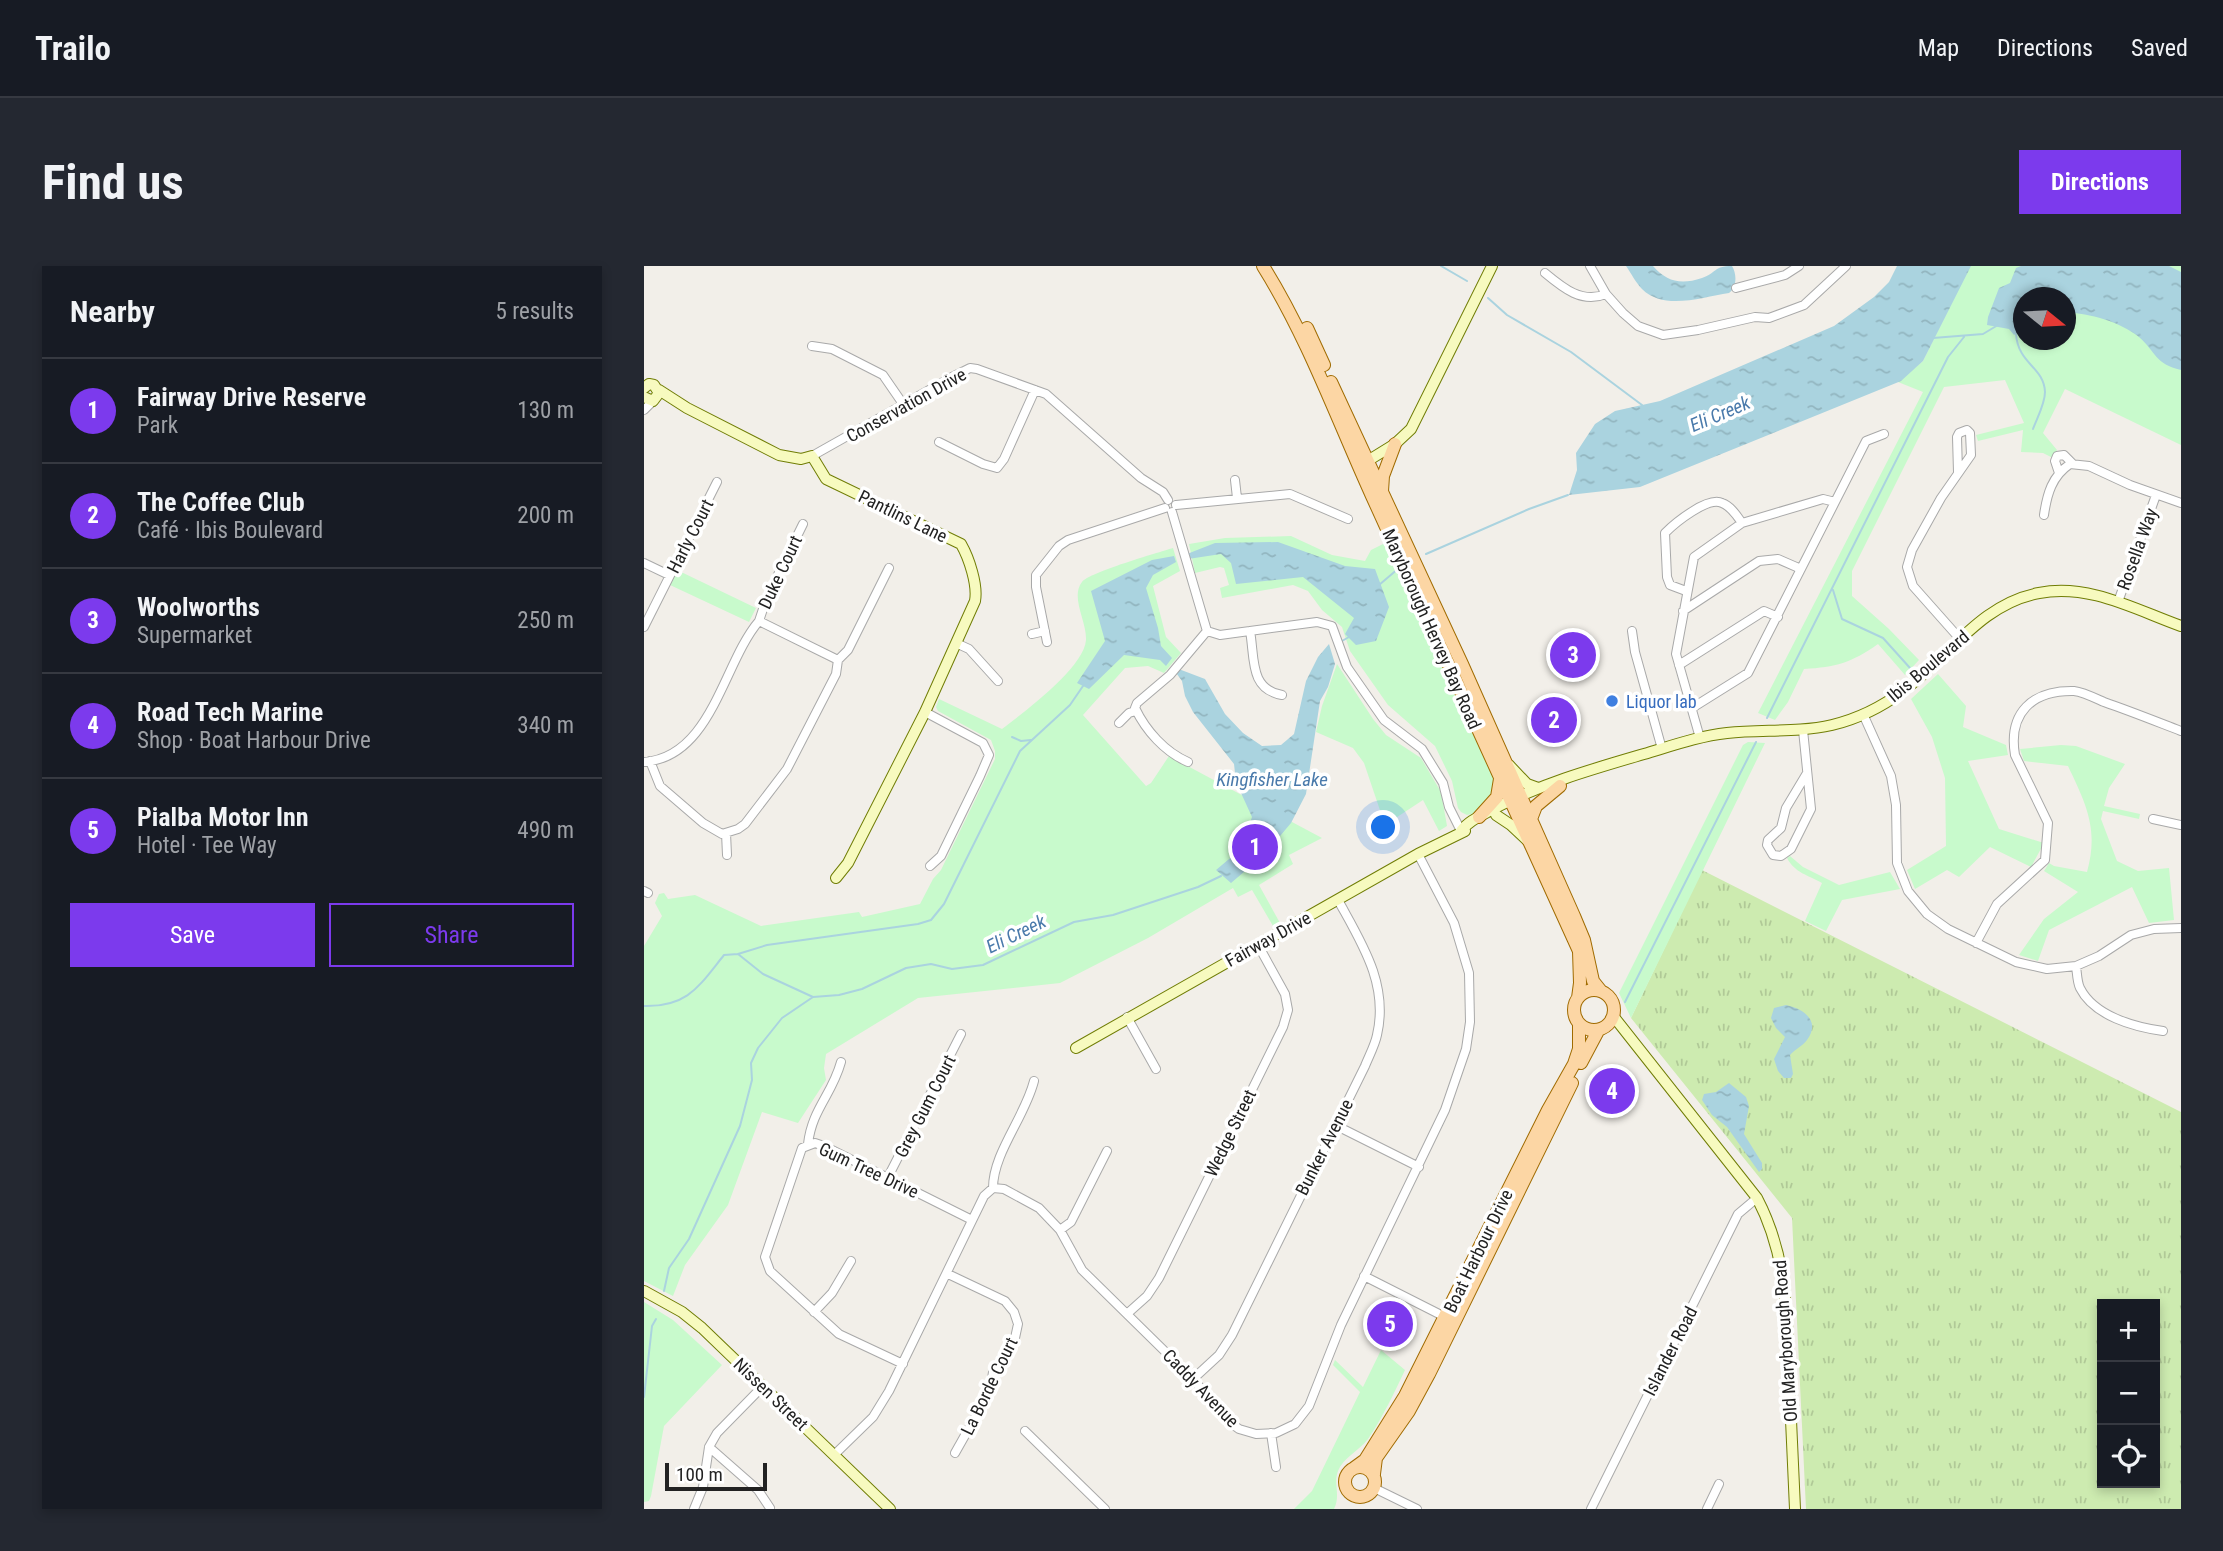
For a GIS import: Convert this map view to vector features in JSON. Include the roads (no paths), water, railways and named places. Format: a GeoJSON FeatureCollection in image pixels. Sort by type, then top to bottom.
{"type":"FeatureCollection","features":[{"type":"Feature","properties":{"kind":"main road","name":"Maryborough Hervey Bay Road"},"geometry":{"type":"LineString","coordinates":[[1263,266],[1288,306],[1363,464],[1500,778],[1531,819],[1584,940],[1593,981],[1601,991]]}},
{"type":"Feature","properties":{"kind":"main road","name":"Maryborough Hervey Bay Road"},"geometry":{"type":"LineString","coordinates":[[1273,266],[1316,346],[1363,464],[1382,491],[1504,761],[1527,840],[1579,951],[1578,998]]}},
{"type":"Feature","properties":{"kind":"main road"},"geometry":{"type":"LineString","coordinates":[[1382,491],[1383,476],[1395,444]]}},
{"type":"Feature","properties":{"kind":"main road"},"geometry":{"type":"LineString","coordinates":[[1479,817],[1497,797],[1500,778]]}},
{"type":"Feature","properties":{"kind":"main road"},"geometry":{"type":"LineString","coordinates":[[1531,819],[1536,806],[1560,786]]}},
{"type":"Feature","properties":{"kind":"main road"},"geometry":{"type":"LineString","coordinates":[[1589,990],[1601,991],[1610,996],[1615,1006],[1614,1017],[1609,1025],[1598,1031],[1588,1030],[1579,1024],[1574,1006],[1578,998],[1589,990]]}},
{"type":"Feature","properties":{"kind":"main road","name":"Boat Harbour Drive"},"geometry":{"type":"LineString","coordinates":[[1374,1474],[1376,1458],[1409,1411],[1548,1110],[1574,1064],[1579,1049],[1579,1024]]}},
{"type":"Feature","properties":{"kind":"main road","name":"Boat Harbour Drive"},"geometry":{"type":"LineString","coordinates":[[1354,1468],[1365,1460],[1391,1420],[1450,1319],[1598,1031]]}},
{"type":"Feature","properties":{"kind":"main road"},"geometry":{"type":"LineString","coordinates":[[1347,1509],[1350,1493],[1345,1481],[1354,1468],[1365,1467],[1374,1474],[1371,1492],[1361,1509]]}},
{"type":"Feature","properties":{"kind":"main road"},"geometry":{"type":"LineString","coordinates":[[1350,1493],[1357,1497],[1371,1492]]}},
{"type":"Feature","properties":{"kind":"street"},"geometry":{"type":"LineString","coordinates":[[1363,464],[1395,444],[1411,429],[1492,266]]}},
{"type":"Feature","properties":{"kind":"street"},"geometry":{"type":"LineString","coordinates":[[1590,266],[1606,295],[1638,326],[1663,335],[1755,317],[1769,317],[1804,305],[1846,266]]}},
{"type":"Feature","properties":{"kind":"street"},"geometry":{"type":"LineString","coordinates":[[1736,288],[1785,275],[1799,266]]}},
{"type":"Feature","properties":{"kind":"street"},"geometry":{"type":"LineString","coordinates":[[1545,273],[1562,286],[1586,298],[1606,295]]}},
{"type":"Feature","properties":{"kind":"street"},"geometry":{"type":"LineString","coordinates":[[812,346],[832,349],[883,375],[903,404]]}},
{"type":"Feature","properties":{"kind":"street","name":"Conservation Drive"},"geometry":{"type":"LineString","coordinates":[[812,457],[970,368],[1046,394],[1134,472],[1163,492],[1170,506]]}},
{"type":"Feature","properties":{"kind":"street"},"geometry":{"type":"LineString","coordinates":[[939,442],[982,464],[997,468],[1004,459],[1035,390]]}},
{"type":"Feature","properties":{"kind":"street"},"geometry":{"type":"LineString","coordinates":[[644,410],[650,392],[673,400],[779,455],[801,459],[812,457]]}},
{"type":"Feature","properties":{"kind":"street"},"geometry":{"type":"LineString","coordinates":[[1692,708],[1748,673],[1866,441],[1884,434]]}},
{"type":"Feature","properties":{"kind":"street"},"geometry":{"type":"LineString","coordinates":[[2059,473],[2055,461],[2057,456],[2064,455],[2073,464],[2090,466],[2181,503]]}},
{"type":"Feature","properties":{"kind":"street","name":"Pantlins Lane"},"geometry":{"type":"LineString","coordinates":[[812,457],[826,479],[961,544],[976,595],[925,712],[848,863],[836,878]]}},
{"type":"Feature","properties":{"kind":"street"},"geometry":{"type":"LineString","coordinates":[[2044,515],[2047,497],[2059,473],[2073,464]]}},
{"type":"Feature","properties":{"kind":"street"},"geometry":{"type":"LineString","coordinates":[[1958,472],[1912,550],[1907,567],[1913,586],[1959,639]]}},
{"type":"Feature","properties":{"kind":"street"},"geometry":{"type":"LineString","coordinates":[[1234,480],[1237,498]]}},
{"type":"Feature","properties":{"kind":"street","name":"Harly Court"},"geometry":{"type":"LineString","coordinates":[[644,627],[717,482]]}},
{"type":"Feature","properties":{"kind":"street"},"geometry":{"type":"LineString","coordinates":[[1047,642],[1036,575],[1059,546],[1068,540],[1170,506],[1290,494],[1348,519]]}},
{"type":"Feature","properties":{"kind":"street","name":"Rosella Way"},"geometry":{"type":"LineString","coordinates":[[2118,602],[2156,495]]}},
{"type":"Feature","properties":{"kind":"street"},"geometry":{"type":"LineString","coordinates":[[1700,738],[1676,654],[1694,557],[1742,523],[1823,499],[1835,502]]}},
{"type":"Feature","properties":{"kind":"street"},"geometry":{"type":"LineString","coordinates":[[1686,591],[1670,585],[1667,577],[1665,533],[1710,501],[1720,501],[1729,507],[1742,523]]}},
{"type":"Feature","properties":{"kind":"street"},"geometry":{"type":"LineString","coordinates":[[1170,506],[1207,631]]}},
{"type":"Feature","properties":{"kind":"street","name":"Duke Court"},"geometry":{"type":"LineString","coordinates":[[647,762],[673,751],[703,723],[749,633],[759,621],[764,604],[803,524]]}},
{"type":"Feature","properties":{"kind":"street"},"geometry":{"type":"LineString","coordinates":[[1683,611],[1759,561],[1778,559],[1801,569]]}},
{"type":"Feature","properties":{"kind":"street"},"geometry":{"type":"LineString","coordinates":[[644,563],[670,575]]}},
{"type":"Feature","properties":{"kind":"street"},"geometry":{"type":"LineString","coordinates":[[647,762],[665,791],[710,828],[726,833],[745,824],[787,769],[836,674],[838,660],[848,650],[890,568]]}},
{"type":"Feature","properties":{"kind":"street","name":"Ibis Boulevard"},"geometry":{"type":"LineString","coordinates":[[1516,801],[1538,788],[1584,772],[1700,738],[1724,733],[1803,730],[1863,714],[1904,690],[1994,611],[2010,601],[2039,593],[2062,590],[2090,593],[2181,626]]}},
{"type":"Feature","properties":{"kind":"street"},"geometry":{"type":"LineString","coordinates":[[1679,665],[1764,611],[1778,617]]}},
{"type":"Feature","properties":{"kind":"street"},"geometry":{"type":"LineString","coordinates":[[759,621],[838,660]]}},
{"type":"Feature","properties":{"kind":"street"},"geometry":{"type":"LineString","coordinates":[[1207,631],[1220,635],[1317,622],[1332,626],[1347,667],[1384,720],[1422,749],[1443,783],[1449,807],[1461,831]]}},
{"type":"Feature","properties":{"kind":"street"},"geometry":{"type":"LineString","coordinates":[[1032,634],[1045,631]]}},
{"type":"Feature","properties":{"kind":"street"},"geometry":{"type":"LineString","coordinates":[[1135,711],[1137,703],[1170,675],[1207,631]]}},
{"type":"Feature","properties":{"kind":"street"},"geometry":{"type":"LineString","coordinates":[[1250,631],[1256,673],[1261,685],[1269,692],[1282,695]]}},
{"type":"Feature","properties":{"kind":"street"},"geometry":{"type":"LineString","coordinates":[[1632,631],[1634,652],[1662,749]]}},
{"type":"Feature","properties":{"kind":"street"},"geometry":{"type":"LineString","coordinates":[[956,643],[969,649],[998,681]]}},
{"type":"Feature","properties":{"kind":"street"},"geometry":{"type":"LineString","coordinates":[[1976,943],[1997,904],[2045,860],[2048,823],[2015,755],[2013,744],[2017,717],[2029,701],[2051,693],[2076,691],[2181,731]]}},
{"type":"Feature","properties":{"kind":"street"},"geometry":{"type":"LineString","coordinates":[[1119,723],[1135,711]]}},
{"type":"Feature","properties":{"kind":"street"},"geometry":{"type":"LineString","coordinates":[[1135,711],[1161,744],[1172,754],[1188,762]]}},
{"type":"Feature","properties":{"kind":"street"},"geometry":{"type":"LineString","coordinates":[[925,712],[983,743],[989,755],[941,856],[930,866]]}},
{"type":"Feature","properties":{"kind":"street"},"geometry":{"type":"LineString","coordinates":[[1863,714],[1891,776],[1896,805],[1897,863],[1908,891],[1927,915],[1976,943],[2024,964],[2047,969],[2076,965],[2099,956],[2132,935],[2154,929],[2181,928]]}},
{"type":"Feature","properties":{"kind":"street"},"geometry":{"type":"LineString","coordinates":[[1803,730],[1811,809],[1791,849],[1781,856],[1773,855],[1767,845],[1768,840],[1781,828],[1786,808],[1807,773]]}},
{"type":"Feature","properties":{"kind":"street"},"geometry":{"type":"LineString","coordinates":[[1504,761],[1527,784],[1538,788]]}},
{"type":"Feature","properties":{"kind":"street","name":"Ibis Boulevard"},"geometry":{"type":"LineString","coordinates":[[1516,801],[1560,786],[1584,772]]}},
{"type":"Feature","properties":{"kind":"street","name":"Fairway Drive"},"geometry":{"type":"LineString","coordinates":[[1461,831],[1466,824],[1516,801]]}},
{"type":"Feature","properties":{"kind":"street","name":"Fairway Drive"},"geometry":{"type":"LineString","coordinates":[[1076,1048],[1418,854],[1496,815],[1516,801]]}},
{"type":"Feature","properties":{"kind":"street"},"geometry":{"type":"LineString","coordinates":[[1496,815],[1527,840]]}},
{"type":"Feature","properties":{"kind":"street"},"geometry":{"type":"LineString","coordinates":[[2153,819],[2181,825]]}},
{"type":"Feature","properties":{"kind":"street"},"geometry":{"type":"LineString","coordinates":[[726,833],[727,855]]}},
{"type":"Feature","properties":{"kind":"street"},"geometry":{"type":"LineString","coordinates":[[1276,1466],[1271,1433],[1295,1424],[1306,1413],[1341,1325],[1445,1110],[1466,1049],[1471,1022],[1469,973],[1454,923],[1418,854]]}},
{"type":"Feature","properties":{"kind":"street","name":"Bunker Avenue"},"geometry":{"type":"LineString","coordinates":[[1193,1379],[1219,1355],[1232,1335],[1365,1066],[1377,1036],[1380,1010],[1377,978],[1366,950],[1338,900]]}},
{"type":"Feature","properties":{"kind":"street","name":"Wedge Street"},"geometry":{"type":"LineString","coordinates":[[1128,1314],[1147,1296],[1159,1278],[1283,1027],[1288,1010],[1285,994],[1258,945]]}},
{"type":"Feature","properties":{"kind":"street"},"geometry":{"type":"LineString","coordinates":[[2076,965],[2079,987],[2091,1002],[2114,1017],[2142,1028],[2163,1031]]}},
{"type":"Feature","properties":{"kind":"street"},"geometry":{"type":"LineString","coordinates":[[1127,1017],[1156,1069]]}},
{"type":"Feature","properties":{"kind":"street","name":"Old Maryborough Road"},"geometry":{"type":"LineString","coordinates":[[1614,1017],[1757,1198],[1773,1232],[1780,1257],[1787,1314],[1795,1509]]}},
{"type":"Feature","properties":{"kind":"street","name":"Grey Gum Court"},"geometry":{"type":"LineString","coordinates":[[888,1177],[961,1034]]}},
{"type":"Feature","properties":{"kind":"street"},"geometry":{"type":"LineString","coordinates":[[808,1144],[811,1122],[835,1082],[841,1062]]}},
{"type":"Feature","properties":{"kind":"street"},"geometry":{"type":"LineString","coordinates":[[834,1455],[873,1417],[903,1364],[984,1196],[993,1188],[993,1173],[1029,1100],[1034,1081]]}},
{"type":"Feature","properties":{"kind":"street"},"geometry":{"type":"LineString","coordinates":[[1335,1125],[1419,1167]]}},
{"type":"Feature","properties":{"kind":"street","name":"Gum Tree Drive"},"geometry":{"type":"LineString","coordinates":[[903,1364],[839,1334],[770,1271],[765,1257],[802,1149],[815,1143],[824,1146],[972,1220]]}},
{"type":"Feature","properties":{"kind":"street"},"geometry":{"type":"LineString","coordinates":[[1060,1230],[1071,1222],[1107,1151]]}},
{"type":"Feature","properties":{"kind":"street","name":"Caddy Avenue"},"geometry":{"type":"LineString","coordinates":[[993,1188],[1004,1189],[1038,1208],[1060,1230],[1082,1270],[1193,1379],[1228,1421],[1239,1429],[1256,1434],[1271,1433]]}},
{"type":"Feature","properties":{"kind":"street","name":"Islander Road"},"geometry":{"type":"LineString","coordinates":[[1591,1509],[1738,1214],[1757,1198]]}},
{"type":"Feature","properties":{"kind":"street"},"geometry":{"type":"LineString","coordinates":[[814,1312],[832,1293],[851,1261]]}},
{"type":"Feature","properties":{"kind":"street","name":"La Borde Court"},"geometry":{"type":"LineString","coordinates":[[948,1274],[1005,1301],[1014,1312],[1018,1324],[1015,1338],[993,1372],[990,1391],[956,1453]]}},
{"type":"Feature","properties":{"kind":"street"},"geometry":{"type":"LineString","coordinates":[[1364,1276],[1450,1319]]}},
{"type":"Feature","properties":{"kind":"street","name":"Nissen Street"},"geometry":{"type":"LineString","coordinates":[[644,1291],[682,1312],[890,1509]]}},
{"type":"Feature","properties":{"kind":"street"},"geometry":{"type":"LineString","coordinates":[[694,1509],[703,1487],[709,1447],[717,1433],[763,1386]]}},
{"type":"Feature","properties":{"kind":"street"},"geometry":{"type":"LineString","coordinates":[[1025,1431],[1105,1509]]}},
{"type":"Feature","properties":{"kind":"street"},"geometry":{"type":"LineString","coordinates":[[709,1447],[758,1490],[770,1508]]}},
{"type":"Feature","properties":{"kind":"street"},"geometry":{"type":"LineString","coordinates":[[1707,1509],[1719,1484]]}},
{"type":"Feature","properties":{"kind":"street"},"geometry":{"type":"LineString","coordinates":[[1371,1492],[1416,1509]]}},
{"type":"Feature","properties":{"kind":"water"},"geometry":{"type":"Polygon","coordinates":[[[1626,266],[1653,266],[1669,279],[1687,281],[1702,278],[1718,268],[1732,266],[1735,273],[1734,287],[1729,293],[1684,301],[1661,299],[1642,289],[1626,266]]]}},
{"type":"Feature","properties":{"kind":"water"},"geometry":{"type":"Polygon","coordinates":[[[1897,266],[1971,266],[1923,361],[1901,381],[1640,487],[1569,495],[1577,470],[1576,453],[1595,424],[1615,411],[1660,401],[1834,326],[1874,297],[1889,282],[1897,266]]]}},
{"type":"Feature","properties":{"kind":"water"},"geometry":{"type":"Polygon","coordinates":[[[2169,266],[2181,272],[2181,370],[2161,361],[2139,337],[2123,327],[2076,314],[2076,287],[2013,287],[2013,334],[2009,329],[1987,325],[1999,288],[2010,283],[2016,268],[2169,266]]]}},
{"type":"Feature","properties":{"kind":"water"},"geometry":{"type":"Polygon","coordinates":[[[1278,542],[1345,566],[1375,569],[1389,607],[1376,641],[1356,645],[1345,634],[1354,618],[1303,577],[1236,584],[1231,563],[1221,554],[1188,559],[1187,554],[1215,543],[1278,542]]]}},
{"type":"Feature","properties":{"kind":"water"},"geometry":{"type":"Polygon","coordinates":[[[1174,556],[1176,562],[1153,575],[1146,588],[1161,646],[1172,658],[1166,666],[1160,660],[1124,655],[1089,689],[1077,683],[1105,641],[1091,591],[1152,560],[1174,556]]]}},
{"type":"Feature","properties":{"kind":"water","name":"Kingfisher Lake"},"geometry":{"type":"Polygon","coordinates":[[[1329,644],[1335,664],[1328,687],[1320,701],[1306,794],[1291,823],[1265,854],[1231,883],[1216,870],[1241,849],[1252,817],[1236,782],[1234,764],[1193,712],[1185,696],[1182,681],[1174,670],[1176,668],[1205,679],[1225,714],[1243,733],[1262,746],[1281,745],[1294,734],[1306,681],[1318,657],[1329,644]]]}},
{"type":"Feature","properties":{"kind":"water"},"geometry":{"type":"Polygon","coordinates":[[[1786,1005],[1804,1013],[1812,1027],[1805,1042],[1790,1055],[1793,1074],[1791,1078],[1784,1078],[1774,1059],[1785,1037],[1771,1018],[1774,1008],[1786,1005]]]}},
{"type":"Feature","properties":{"kind":"water"},"geometry":{"type":"Polygon","coordinates":[[[1729,1083],[1746,1097],[1749,1106],[1744,1134],[1762,1163],[1759,1172],[1727,1127],[1712,1115],[1702,1100],[1704,1094],[1716,1092],[1729,1083]]]}},
{"type":"Feature","properties":{"kind":"waterway"},"geometry":{"type":"LineString","coordinates":[[1441,266],[1467,281]]}},
{"type":"Feature","properties":{"kind":"waterway"},"geometry":{"type":"LineString","coordinates":[[1488,298],[1507,315],[1571,352],[1642,405]]}},
{"type":"Feature","properties":{"kind":"waterway","name":"Eli Creek"},"geometry":{"type":"LineString","coordinates":[[1933,338],[1983,334],[1998,325]]}},
{"type":"Feature","properties":{"kind":"waterway"},"geometry":{"type":"LineString","coordinates":[[1767,718],[1948,357],[1964,337]]}},
{"type":"Feature","properties":{"kind":"waterway"},"geometry":{"type":"LineString","coordinates":[[2020,350],[2044,384],[2044,401],[2033,429]]}},
{"type":"Feature","properties":{"kind":"waterway","name":"Eli Creek"},"geometry":{"type":"LineString","coordinates":[[1426,554],[1568,495]]}},
{"type":"Feature","properties":{"kind":"waterway","name":"Eli Creek"},"geometry":{"type":"LineString","coordinates":[[1379,585],[1399,568]]}},
{"type":"Feature","properties":{"kind":"waterway"},"geometry":{"type":"LineString","coordinates":[[1833,590],[1842,619],[1883,638],[1910,668]]}},
{"type":"Feature","properties":{"kind":"waterway","name":"Eli Creek"},"geometry":{"type":"LineString","coordinates":[[1342,641],[1349,637]]}},
{"type":"Feature","properties":{"kind":"waterway"},"geometry":{"type":"LineString","coordinates":[[738,954],[767,945],[931,920],[944,904],[1020,751],[1070,705],[1083,686]]}},
{"type":"Feature","properties":{"kind":"waterway"},"geometry":{"type":"LineString","coordinates":[[1012,737],[1021,741],[1031,740]]}},
{"type":"Feature","properties":{"kind":"waterway"},"geometry":{"type":"LineString","coordinates":[[1625,1002],[1756,742]]}},
{"type":"Feature","properties":{"kind":"waterway","name":"Eli Creek"},"geometry":{"type":"LineString","coordinates":[[664,1291],[669,1268],[689,1239],[740,1126],[752,1080],[751,1063],[758,1048],[782,1018],[813,997],[839,995],[862,989],[906,968],[931,964],[952,969],[983,965],[1074,922],[1113,915],[1198,887],[1221,876]]}},
{"type":"Feature","properties":{"kind":"waterway"},"geometry":{"type":"LineString","coordinates":[[644,1006],[672,1003],[682,998],[699,985],[724,955],[738,954],[763,974],[813,997]]}},
{"type":"Feature","properties":{"kind":"waterway","name":"Eli Creek"},"geometry":{"type":"LineString","coordinates":[[644,1397],[652,1326],[656,1319]]}},
{"type":"Feature","properties":{"kind":"place","name":"Woolworths"},"geometry":{"type":"Point","coordinates":[1573,655]}},
{"type":"Feature","properties":{"kind":"place","name":"Liquor lab"},"geometry":{"type":"Point","coordinates":[1612,701]}},
{"type":"Feature","properties":{"kind":"place","name":"The Coffee Club"},"geometry":{"type":"Point","coordinates":[1554,720]}},
{"type":"Feature","properties":{"kind":"place","name":"Fairway Drive Reserve"},"geometry":{"type":"Point","coordinates":[1255,847]}},
{"type":"Feature","properties":{"kind":"place","name":"Road Tech Marine"},"geometry":{"type":"Point","coordinates":[1612,1091]}},
{"type":"Feature","properties":{"kind":"place","name":"Pialba Motor Inn"},"geometry":{"type":"Point","coordinates":[1390,1324]}}]}
